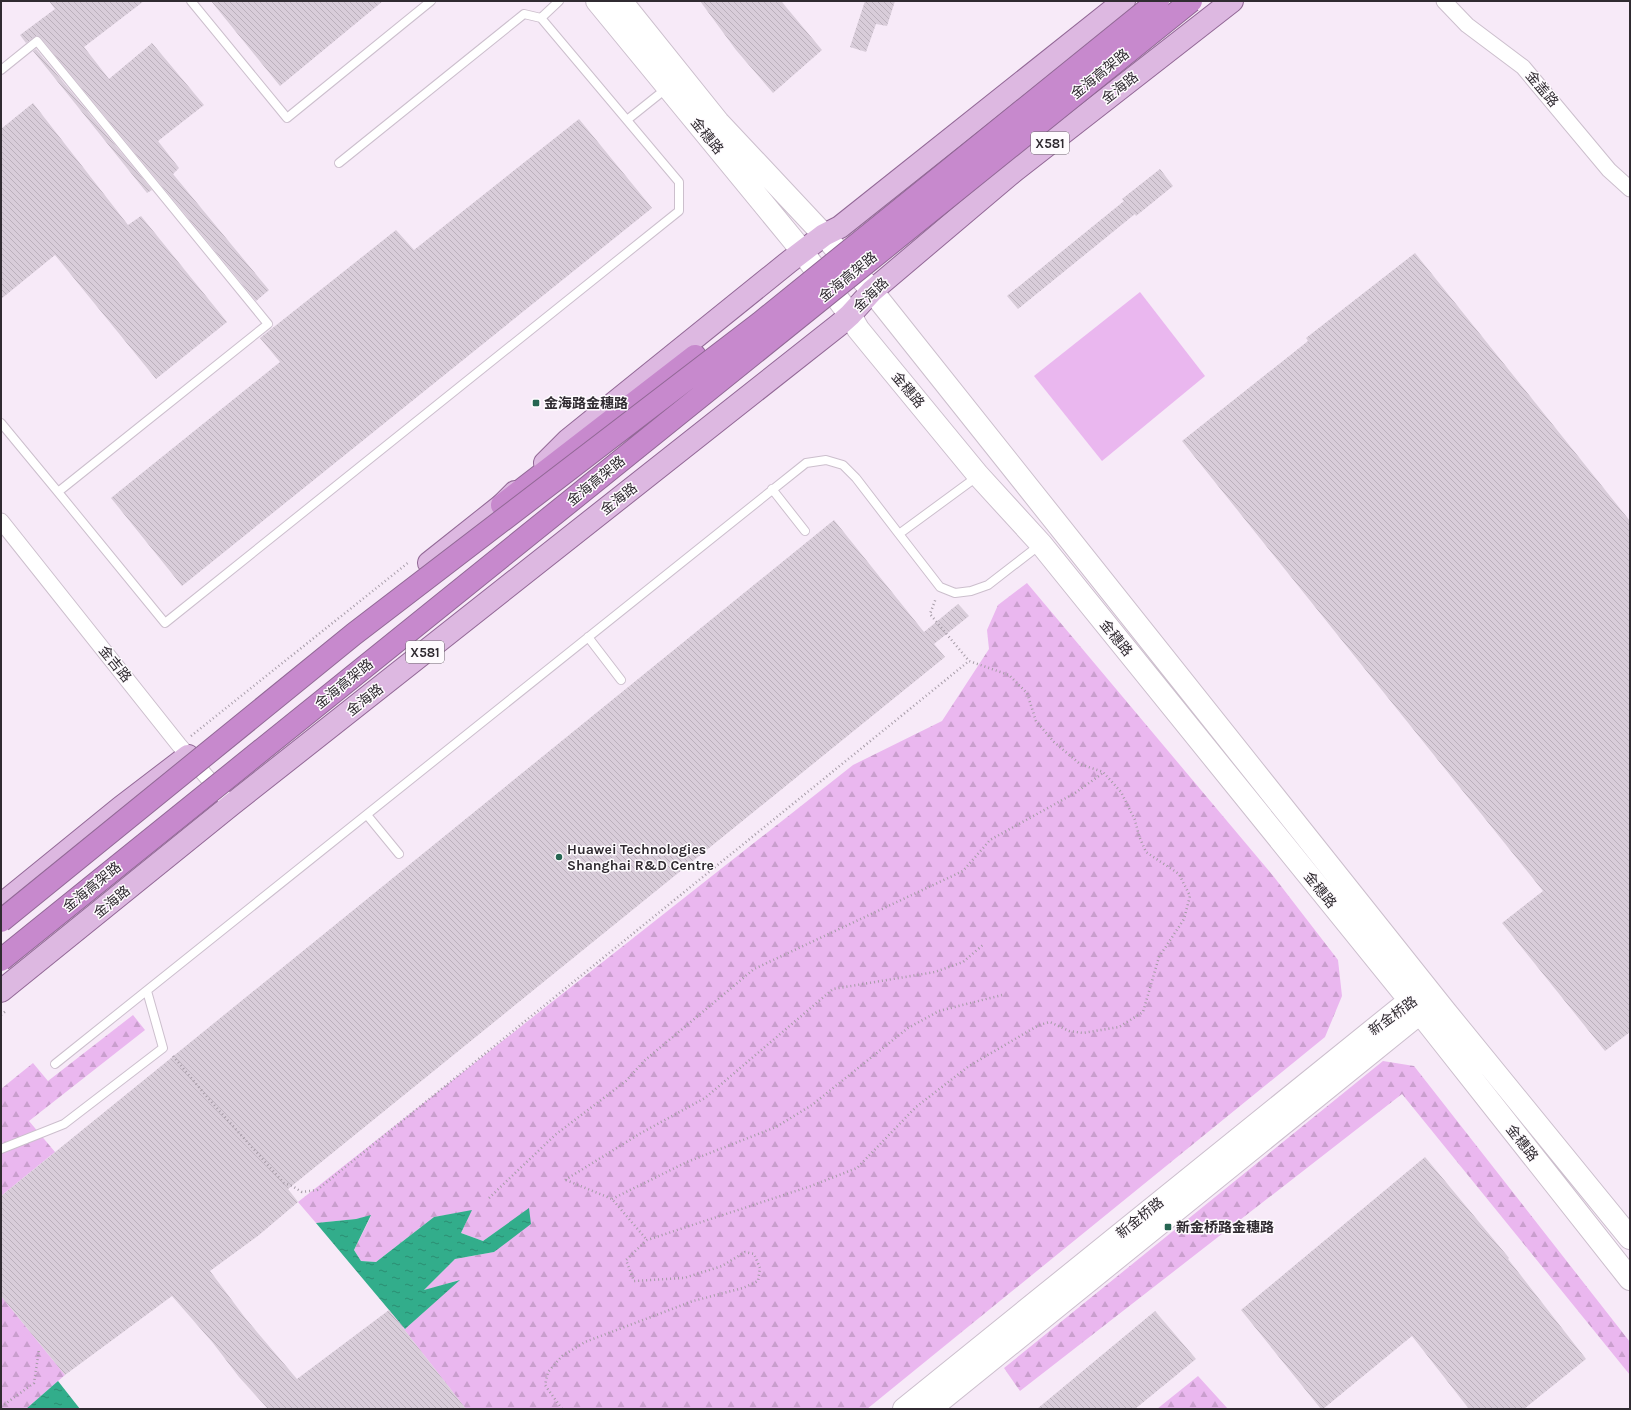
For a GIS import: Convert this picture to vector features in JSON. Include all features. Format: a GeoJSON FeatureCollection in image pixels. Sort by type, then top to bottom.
{"type":"FeatureCollection","features":[{"type":"Feature","properties":{"kind":"highway"},"geometry":{"type":"LineString","coordinates":[[502,505],[695,356],[1146,1]]}},
{"type":"Feature","properties":{"kind":"highway","name":"金海高架路"},"geometry":{"type":"LineString","coordinates":[[1,921],[354,634],[760,323],[1158,1]]}},
{"type":"Feature","properties":{"kind":"highway","name":"金海高架路"},"geometry":{"type":"LineString","coordinates":[[1,960],[1191,1]]}},
{"type":"Feature","properties":{"kind":"main road"},"geometry":{"type":"LineString","coordinates":[[1,904],[502,505],[568,440],[801,252],[824,235],[840,227],[1124,1]]}},
{"type":"Feature","properties":{"kind":"main road","name":"金海路"},"geometry":{"type":"LineString","coordinates":[[1,992],[231,805],[850,315],[872,291],[1014,171],[1232,1]]}},
{"type":"Feature","properties":{"kind":"street","name":"金穗路"},"geometry":{"type":"LineString","coordinates":[[597,1],[674,81],[718,122],[824,235],[872,291],[1630,1238]]}},
{"type":"Feature","properties":{"kind":"street","name":"金穗路"},"geometry":{"type":"LineString","coordinates":[[621,1],[674,81],[801,252],[850,315],[858,329],[978,475],[1040,544],[1414,1007],[1630,1279]]}},
{"type":"Feature","properties":{"kind":"street","name":"金盖路"},"geometry":{"type":"LineString","coordinates":[[1444,1],[1467,25],[1523,66],[1609,170],[1630,189]]}},
{"type":"Feature","properties":{"kind":"street","name":"金吉路"},"geometry":{"type":"LineString","coordinates":[[1,521],[231,805]]}},
{"type":"Feature","properties":{"kind":"street","name":"新金桥路"},"geometry":{"type":"LineString","coordinates":[[930,1409],[1414,1007],[1431,991]]}},
{"type":"Feature","properties":{"kind":"street","name":"新金桥路"},"geometry":{"type":"LineString","coordinates":[[904,1409],[1414,1007]]}},
{"type":"Feature","properties":{"kind":"lane"},"geometry":{"type":"LineString","coordinates":[[191,1],[287,118],[431,1]]}},
{"type":"Feature","properties":{"kind":"lane"},"geometry":{"type":"LineString","coordinates":[[541,18],[559,1]]}},
{"type":"Feature","properties":{"kind":"lane"},"geometry":{"type":"LineString","coordinates":[[1,423],[165,623],[679,211],[679,182],[541,18],[524,14],[339,164]]}},
{"type":"Feature","properties":{"kind":"lane"},"geometry":{"type":"LineString","coordinates":[[1,70],[37,41],[268,324],[58,492]]}},
{"type":"Feature","properties":{"kind":"lane"},"geometry":{"type":"LineString","coordinates":[[627,120],[674,81]]}},
{"type":"Feature","properties":{"kind":"lane"},"geometry":{"type":"LineString","coordinates":[[55,1064],[806,463],[826,460],[843,466],[856,478],[940,587],[955,593],[971,591],[988,585],[1040,544]]}},
{"type":"Feature","properties":{"kind":"lane"},"geometry":{"type":"LineString","coordinates":[[899,534],[978,475]]}},
{"type":"Feature","properties":{"kind":"lane"},"geometry":{"type":"LineString","coordinates":[[772,489],[805,530]]}},
{"type":"Feature","properties":{"kind":"lane"},"geometry":{"type":"LineString","coordinates":[[588,637],[621,680]]}},
{"type":"Feature","properties":{"kind":"lane"},"geometry":{"type":"LineString","coordinates":[[367,814],[399,854]]}},
{"type":"Feature","properties":{"kind":"lane"},"geometry":{"type":"LineString","coordinates":[[1,1149],[64,1124],[163,1048],[146,991]]}},
{"type":"Feature","properties":{"kind":"path"},"geometry":{"type":"LineString","coordinates":[[562,1409],[545,1385],[548,1372],[562,1356],[585,1342],[693,1301],[743,1288],[758,1281],[760,1268],[754,1254],[745,1252],[722,1266],[684,1278],[634,1281],[626,1260],[647,1240],[811,1186],[857,1168],[916,1107],[969,1066],[1039,1025],[1050,1022],[1069,1031],[1083,1033],[1119,1027],[1143,1012],[1159,957],[1184,918],[1190,896],[1179,874],[1146,852],[1139,836],[1136,820],[1121,792],[1103,772],[1080,764],[1054,742],[1036,721],[1027,693],[1009,674],[969,661],[930,614],[940,587]]}},
{"type":"Feature","properties":{"kind":"path"},"geometry":{"type":"LineString","coordinates":[[163,1048],[173,1056],[206,1097],[284,1183],[302,1192],[317,1190],[969,661]]}},
{"type":"Feature","properties":{"kind":"path"},"geometry":{"type":"LineString","coordinates":[[489,1198],[555,1134],[626,1082],[644,1061],[754,969],[963,871],[990,840],[1075,793],[1103,772]]}},
{"type":"Feature","properties":{"kind":"path"},"geometry":{"type":"LineString","coordinates":[[647,1240],[612,1200],[565,1180],[641,1133],[705,1098],[833,989],[935,972],[963,962],[984,944]]}},
{"type":"Feature","properties":{"kind":"path"},"geometry":{"type":"LineString","coordinates":[[612,1200],[687,1162],[776,1127],[812,1105],[908,1028],[939,1011],[1002,995]]}},
{"type":"Feature","properties":{"kind":"path"},"geometry":{"type":"LineString","coordinates":[[1,1407],[34,1383],[39,1350]]}},
{"type":"Feature","properties":{"kind":"green space"},"geometry":{"type":"Polygon","coordinates":[[[1140,292],[1205,376],[1102,461],[1034,376],[1140,292]]]}},
{"type":"Feature","properties":{"kind":"green space"},"geometry":{"type":"Polygon","coordinates":[[[1027,583],[1274,877],[1338,960],[1342,996],[1325,1037],[867,1409],[466,1409],[389,1310],[405,1329],[459,1280],[423,1291],[455,1259],[494,1252],[529,1209],[483,1241],[461,1233],[471,1211],[434,1217],[376,1262],[361,1261],[354,1250],[371,1216],[316,1223],[298,1202],[853,765],[942,721],[989,649],[987,630],[998,605],[1027,583]]]}},
{"type":"Feature","properties":{"kind":"green space"},"geometry":{"type":"Polygon","coordinates":[[[133,1015],[145,1030],[29,1121],[55,1152],[1,1196],[1,1089],[33,1063],[48,1081],[133,1015]]]}},
{"type":"Feature","properties":{"kind":"green space"},"geometry":{"type":"Polygon","coordinates":[[[1383,1061],[1414,1066],[1630,1342],[1630,1375],[1402,1094],[1020,1391],[1004,1368],[1383,1061]]]}},
{"type":"Feature","properties":{"kind":"green space"},"geometry":{"type":"Polygon","coordinates":[[[1,1296],[65,1375],[26,1409],[1,1409],[1,1296]]]}},
{"type":"Feature","properties":{"kind":"green space"},"geometry":{"type":"Polygon","coordinates":[[[1198,1376],[1228,1409],[1157,1409],[1198,1376]]]}},
{"type":"Feature","properties":{"kind":"water"},"geometry":{"type":"Polygon","coordinates":[[[529,1208],[531,1224],[494,1252],[455,1259],[424,1290],[460,1280],[405,1329],[316,1223],[356,1219],[371,1215],[354,1250],[361,1261],[376,1262],[434,1217],[472,1210],[461,1233],[483,1241],[529,1208]]]}},
{"type":"Feature","properties":{"kind":"water"},"geometry":{"type":"Polygon","coordinates":[[[58,1381],[80,1409],[26,1409],[58,1381]]]}},
{"type":"Feature","properties":{"kind":"building"},"geometry":{"type":"Polygon","coordinates":[[[49,1],[144,1],[84,47],[109,79],[152,43],[204,105],[158,141],[179,168],[173,174],[269,290],[256,301],[41,38],[36,36],[26,43],[20,35],[55,9],[49,1]]]}},
{"type":"Feature","properties":{"kind":"building"},"geometry":{"type":"Polygon","coordinates":[[[211,1],[383,1],[280,86],[211,1]]]}},
{"type":"Feature","properties":{"kind":"building"},"geometry":{"type":"Polygon","coordinates":[[[700,1],[781,1],[822,50],[773,93],[736,50],[700,1]]]}},
{"type":"Feature","properties":{"kind":"building"},"geometry":{"type":"Polygon","coordinates":[[[865,1],[895,1],[887,26],[876,24],[866,52],[850,47],[865,1]]]}},
{"type":"Feature","properties":{"kind":"building"},"geometry":{"type":"Polygon","coordinates":[[[36,49],[152,190],[147,193],[33,51],[36,49]]]}},
{"type":"Feature","properties":{"kind":"building"},"geometry":{"type":"Polygon","coordinates":[[[33,103],[128,225],[141,216],[227,322],[156,379],[55,255],[1,299],[1,129],[33,103]]]}},
{"type":"Feature","properties":{"kind":"building"},"geometry":{"type":"Polygon","coordinates":[[[579,119],[652,208],[182,586],[111,498],[280,362],[260,338],[396,230],[414,250],[579,119]]]}},
{"type":"Feature","properties":{"kind":"building"},"geometry":{"type":"Polygon","coordinates":[[[1160,169],[1173,186],[1136,216],[1135,214],[1018,309],[1007,296],[1124,201],[1122,199],[1160,169]]]}},
{"type":"Feature","properties":{"kind":"building"},"geometry":{"type":"Polygon","coordinates":[[[1415,253],[1630,521],[1630,1032],[1605,1051],[1502,923],[1543,891],[1182,441],[1308,341],[1306,338],[1415,253]]]}},
{"type":"Feature","properties":{"kind":"building","name":"Huawei Technologies Shanghai R&D Centre"},"geometry":{"type":"Polygon","coordinates":[[[834,520],[924,632],[958,604],[969,616],[934,644],[945,657],[288,1189],[298,1202],[259,1235],[210,1271],[246,1319],[297,1379],[389,1310],[466,1409],[268,1409],[239,1377],[213,1343],[172,1296],[65,1375],[1,1296],[1,1196],[834,520]]]}},
{"type":"Feature","properties":{"kind":"building"},"geometry":{"type":"Polygon","coordinates":[[[1425,1157],[1509,1258],[1508,1259],[1586,1359],[1524,1409],[1469,1409],[1412,1336],[1323,1409],[1321,1409],[1241,1310],[1425,1157]]]}},
{"type":"Feature","properties":{"kind":"building"},"geometry":{"type":"Polygon","coordinates":[[[1155,1311],[1196,1359],[1135,1409],[1037,1409],[1155,1311]]]}},
{"type":"Feature","properties":{"kind":"place","name":"金海路金穗路"},"geometry":{"type":"Point","coordinates":[536,403]}},
{"type":"Feature","properties":{"kind":"place","name":"Huawei Technologies Shanghai R&D Centre"},"geometry":{"type":"Point","coordinates":[559,857]}},
{"type":"Feature","properties":{"kind":"place","name":"新金桥路金穗路"},"geometry":{"type":"Point","coordinates":[1168,1227]}}]}
